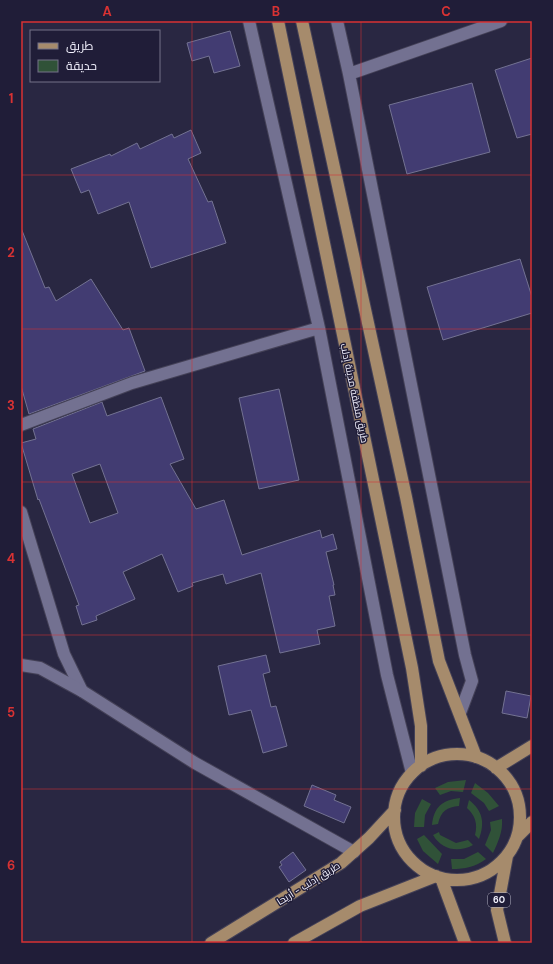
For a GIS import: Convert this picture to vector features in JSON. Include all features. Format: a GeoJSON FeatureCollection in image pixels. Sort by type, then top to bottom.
{"type":"FeatureCollection","features":[{"type":"Feature","properties":{"kind":"main road","name":"طريق منطقة مدينة إدلب"},"geometry":{"type":"LineString","coordinates":[[278,21],[412,668],[421,726],[416,770]]}},
{"type":"Feature","properties":{"kind":"main road"},"geometry":{"type":"LineString","coordinates":[[302,21],[406,498],[439,661],[460,712],[476,757]]}},
{"type":"Feature","properties":{"kind":"main road"},"geometry":{"type":"LineString","coordinates":[[496,768],[532,746]]}},
{"type":"Feature","properties":{"kind":"main road"},"geometry":{"type":"LineString","coordinates":[[517,838],[520,816],[516,794],[511,784],[496,768],[476,757],[453,754],[431,760],[416,770],[400,790],[395,810],[397,834],[407,855],[415,864],[439,877],[453,880],[477,877],[488,872],[507,856],[517,838],[532,822]]}},
{"type":"Feature","properties":{"kind":"main road","name":"طريق إدلب - أريحا"},"geometry":{"type":"LineString","coordinates":[[211,943],[341,863],[354,852],[395,810]]}},
{"type":"Feature","properties":{"kind":"main road","name":"60"},"geometry":{"type":"LineString","coordinates":[[506,943],[497,910],[507,856]]}},
{"type":"Feature","properties":{"kind":"main road"},"geometry":{"type":"LineString","coordinates":[[294,943],[360,906],[439,877]]}},
{"type":"Feature","properties":{"kind":"main road"},"geometry":{"type":"LineString","coordinates":[[439,877],[465,943]]}},
{"type":"Feature","properties":{"kind":"street"},"geometry":{"type":"LineString","coordinates":[[249,21],[318,328],[387,675],[416,770]]}},
{"type":"Feature","properties":{"kind":"street"},"geometry":{"type":"LineString","coordinates":[[337,21],[349,74],[464,655],[472,682],[460,712]]}},
{"type":"Feature","properties":{"kind":"street"},"geometry":{"type":"LineString","coordinates":[[349,74],[501,21]]}},
{"type":"Feature","properties":{"kind":"street"},"geometry":{"type":"LineString","coordinates":[[21,425],[132,383],[318,328]]}},
{"type":"Feature","properties":{"kind":"street"},"geometry":{"type":"LineString","coordinates":[[21,512],[64,654],[82,691]]}},
{"type":"Feature","properties":{"kind":"street"},"geometry":{"type":"LineString","coordinates":[[21,665],[40,668],[82,691],[195,763],[354,852]]}},
{"type":"Feature","properties":{"kind":"green space"},"geometry":{"type":"Polygon","coordinates":[[[466,780],[463,792],[451,791],[440,795],[435,788],[448,782],[466,780]]]}},
{"type":"Feature","properties":{"kind":"green space"},"geometry":{"type":"Polygon","coordinates":[[[475,783],[488,793],[499,806],[489,811],[484,803],[471,793],[475,783]]]}},
{"type":"Feature","properties":{"kind":"green space"},"geometry":{"type":"Polygon","coordinates":[[[460,798],[459,806],[451,807],[445,810],[438,824],[432,825],[435,813],[440,806],[448,801],[460,798]]]}},
{"type":"Feature","properties":{"kind":"green space"},"geometry":{"type":"Polygon","coordinates":[[[422,799],[431,804],[425,815],[424,827],[414,827],[415,813],[422,799]]]}},
{"type":"Feature","properties":{"kind":"green space"},"geometry":{"type":"Polygon","coordinates":[[[469,800],[477,808],[482,818],[482,828],[479,839],[475,835],[475,820],[467,808],[469,800]]]}},
{"type":"Feature","properties":{"kind":"green space"},"geometry":{"type":"Polygon","coordinates":[[[502,819],[501,833],[493,853],[485,845],[491,830],[490,822],[502,819]]]}},
{"type":"Feature","properties":{"kind":"green space"},"geometry":{"type":"Polygon","coordinates":[[[439,832],[440,835],[456,843],[468,840],[473,845],[462,849],[451,849],[441,844],[433,835],[439,832]]]}},
{"type":"Feature","properties":{"kind":"green space"},"geometry":{"type":"Polygon","coordinates":[[[424,835],[442,854],[438,864],[423,851],[417,839],[424,835]]]}},
{"type":"Feature","properties":{"kind":"green space"},"geometry":{"type":"Polygon","coordinates":[[[478,852],[486,859],[470,867],[452,869],[451,859],[464,859],[478,852]]]}},
{"type":"Feature","properties":{"kind":"building"},"geometry":{"type":"Polygon","coordinates":[[[230,31],[240,66],[214,73],[209,56],[192,61],[187,43],[230,31]]]}},
{"type":"Feature","properties":{"kind":"building"},"geometry":{"type":"Polygon","coordinates":[[[532,58],[532,134],[517,138],[495,70],[532,58]]]}},
{"type":"Feature","properties":{"kind":"building"},"geometry":{"type":"Polygon","coordinates":[[[472,83],[490,152],[407,174],[389,105],[472,83]]]}},
{"type":"Feature","properties":{"kind":"building"},"geometry":{"type":"Polygon","coordinates":[[[191,130],[201,153],[188,159],[208,202],[212,201],[226,243],[151,268],[129,202],[98,214],[89,190],[81,193],[71,169],[110,154],[111,156],[137,143],[140,149],[172,134],[174,138],[191,130]]]}},
{"type":"Feature","properties":{"kind":"building"},"geometry":{"type":"Polygon","coordinates":[[[21,228],[45,288],[49,287],[56,301],[91,279],[123,330],[129,328],[145,371],[29,414],[21,386],[21,228]]]}},
{"type":"Feature","properties":{"kind":"building"},"geometry":{"type":"Polygon","coordinates":[[[520,259],[532,297],[532,313],[443,340],[427,287],[520,259]]]}},
{"type":"Feature","properties":{"kind":"building"},"geometry":{"type":"Polygon","coordinates":[[[279,389],[299,480],[259,489],[239,398],[279,389]]]}},
{"type":"Feature","properties":{"kind":"building"},"geometry":{"type":"Polygon","coordinates":[[[161,397],[184,459],[170,464],[196,509],[224,500],[242,555],[320,530],[322,538],[333,534],[337,549],[326,552],[334,585],[335,595],[329,596],[335,626],[317,630],[320,644],[280,653],[261,573],[226,584],[223,574],[192,583],[193,586],[178,592],[162,554],[123,572],[135,599],[96,616],[97,620],[82,625],[76,606],[79,605],[39,499],[38,500],[21,443],[36,439],[33,429],[102,402],[107,416],[161,397]],[[100,464],[72,474],[90,523],[118,513],[100,464]]]}},
{"type":"Feature","properties":{"kind":"building"},"geometry":{"type":"Polygon","coordinates":[[[266,655],[270,672],[263,674],[271,707],[276,706],[287,746],[263,753],[251,710],[229,715],[218,666],[266,655]]]}},
{"type":"Feature","properties":{"kind":"building"},"geometry":{"type":"Polygon","coordinates":[[[506,691],[531,696],[527,718],[502,713],[506,691]]]}},
{"type":"Feature","properties":{"kind":"building"},"geometry":{"type":"Polygon","coordinates":[[[312,785],[336,795],[334,800],[351,807],[344,823],[304,806],[312,785]]]}},
{"type":"Feature","properties":{"kind":"building"},"geometry":{"type":"Polygon","coordinates":[[[293,852],[306,870],[289,882],[279,867],[282,865],[280,862],[293,852]]]}}]}
